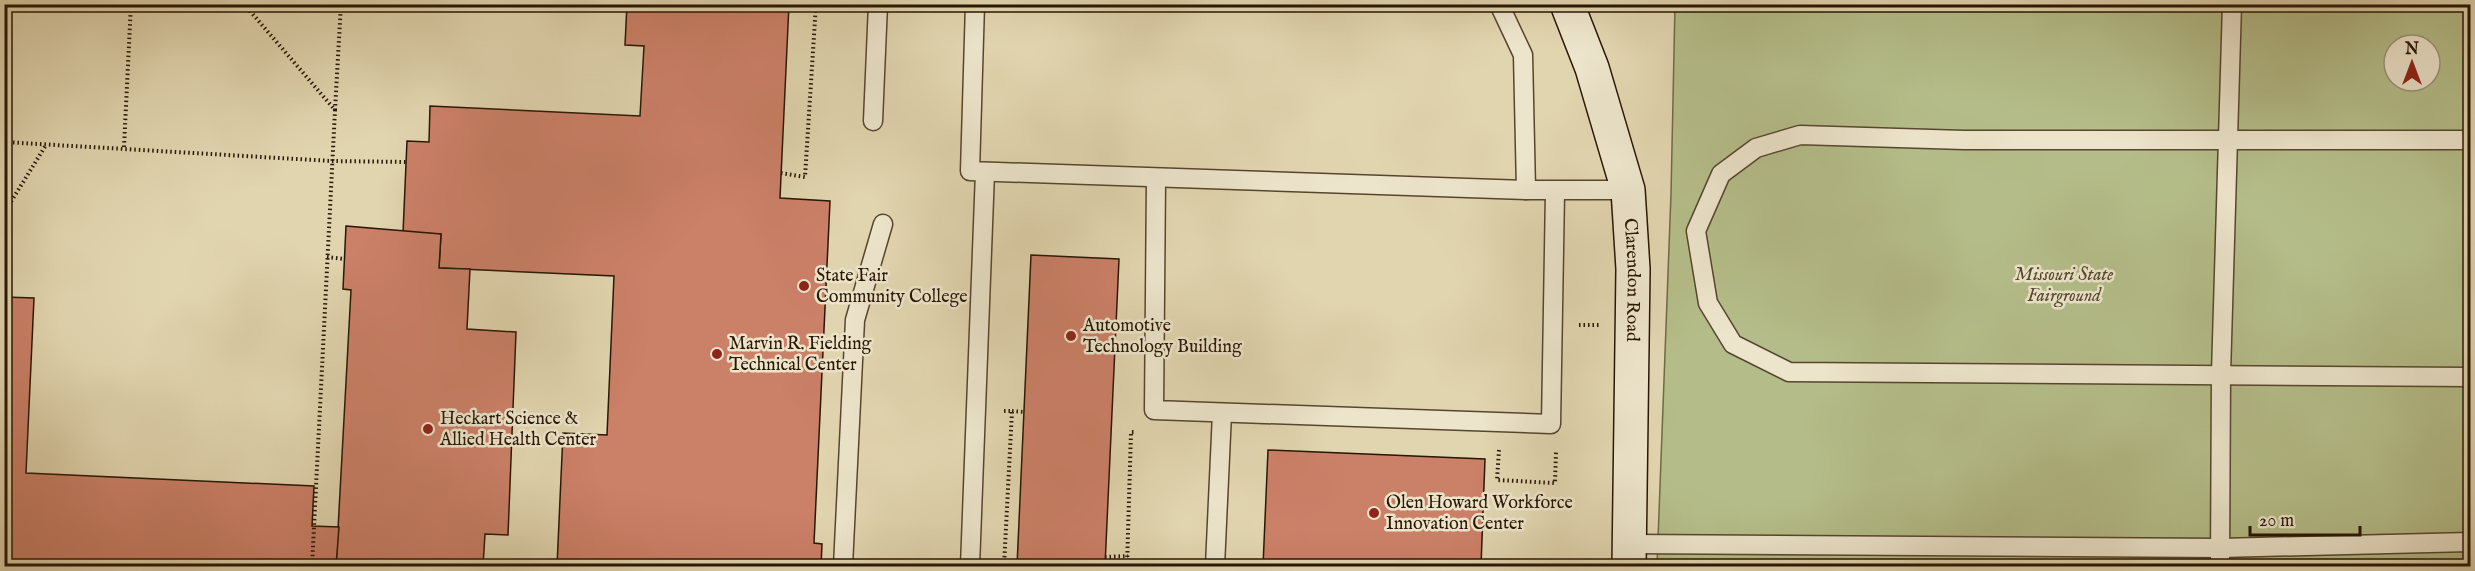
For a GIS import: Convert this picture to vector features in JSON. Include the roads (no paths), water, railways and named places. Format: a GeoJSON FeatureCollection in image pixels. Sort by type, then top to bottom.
{"type":"FeatureCollection","features":[{"type":"Feature","properties":{"kind":"street","name":"Clarendon Road"},"geometry":{"type":"LineString","coordinates":[[1567,4],[1592,68],[1628,190],[1633,269],[1630,555]]}},
{"type":"Feature","properties":{"kind":"lane"},"geometry":{"type":"LineString","coordinates":[[873,121],[878,4]]}},
{"type":"Feature","properties":{"kind":"lane"},"geometry":{"type":"LineString","coordinates":[[975,4],[970,171],[1555,192],[1628,190]]}},
{"type":"Feature","properties":{"kind":"lane"},"geometry":{"type":"LineString","coordinates":[[1499,4],[1523,55],[1527,190]]}},
{"type":"Feature","properties":{"kind":"lane"},"geometry":{"type":"LineString","coordinates":[[2220,558],[2221,374],[2232,4]]}},
{"type":"Feature","properties":{"kind":"lane"},"geometry":{"type":"LineString","coordinates":[[2470,140],[1964,140],[1800,135],[1756,148],[1721,174],[1695,231],[1708,303],[1733,344],[1789,372],[2470,377]]}},
{"type":"Feature","properties":{"kind":"lane"},"geometry":{"type":"LineString","coordinates":[[970,567],[985,171]]}},
{"type":"Feature","properties":{"kind":"lane"},"geometry":{"type":"LineString","coordinates":[[1156,178],[1154,410],[1222,413],[1551,424],[1555,192]]}},
{"type":"Feature","properties":{"kind":"lane"},"geometry":{"type":"LineString","coordinates":[[843,567],[855,320],[884,224]]}},
{"type":"Feature","properties":{"kind":"lane"},"geometry":{"type":"LineString","coordinates":[[1215,567],[1222,413]]}},
{"type":"Feature","properties":{"kind":"lane"},"geometry":{"type":"LineString","coordinates":[[1630,555],[2220,558],[2470,542]]}},
{"type":"Feature","properties":{"kind":"place","name":"State Fair Community College"},"geometry":{"type":"Point","coordinates":[804,286]}},
{"type":"Feature","properties":{"kind":"place","name":"Automotive Technology Building"},"geometry":{"type":"Point","coordinates":[1071,336]}},
{"type":"Feature","properties":{"kind":"place","name":"Marvin R. Fielding Technical Center"},"geometry":{"type":"Point","coordinates":[717,354]}},
{"type":"Feature","properties":{"kind":"place","name":"Heckart Science & Allied Health Center"},"geometry":{"type":"Point","coordinates":[428,429]}},
{"type":"Feature","properties":{"kind":"place","name":"Olen Howard Workforce Innovation Center"},"geometry":{"type":"Point","coordinates":[1374,513]}},
{"type":"Feature","properties":{"kind":"park label","name":"Missouri State Fairground"},"geometry":{"type":"Point","coordinates":[2064,285]}}]}
